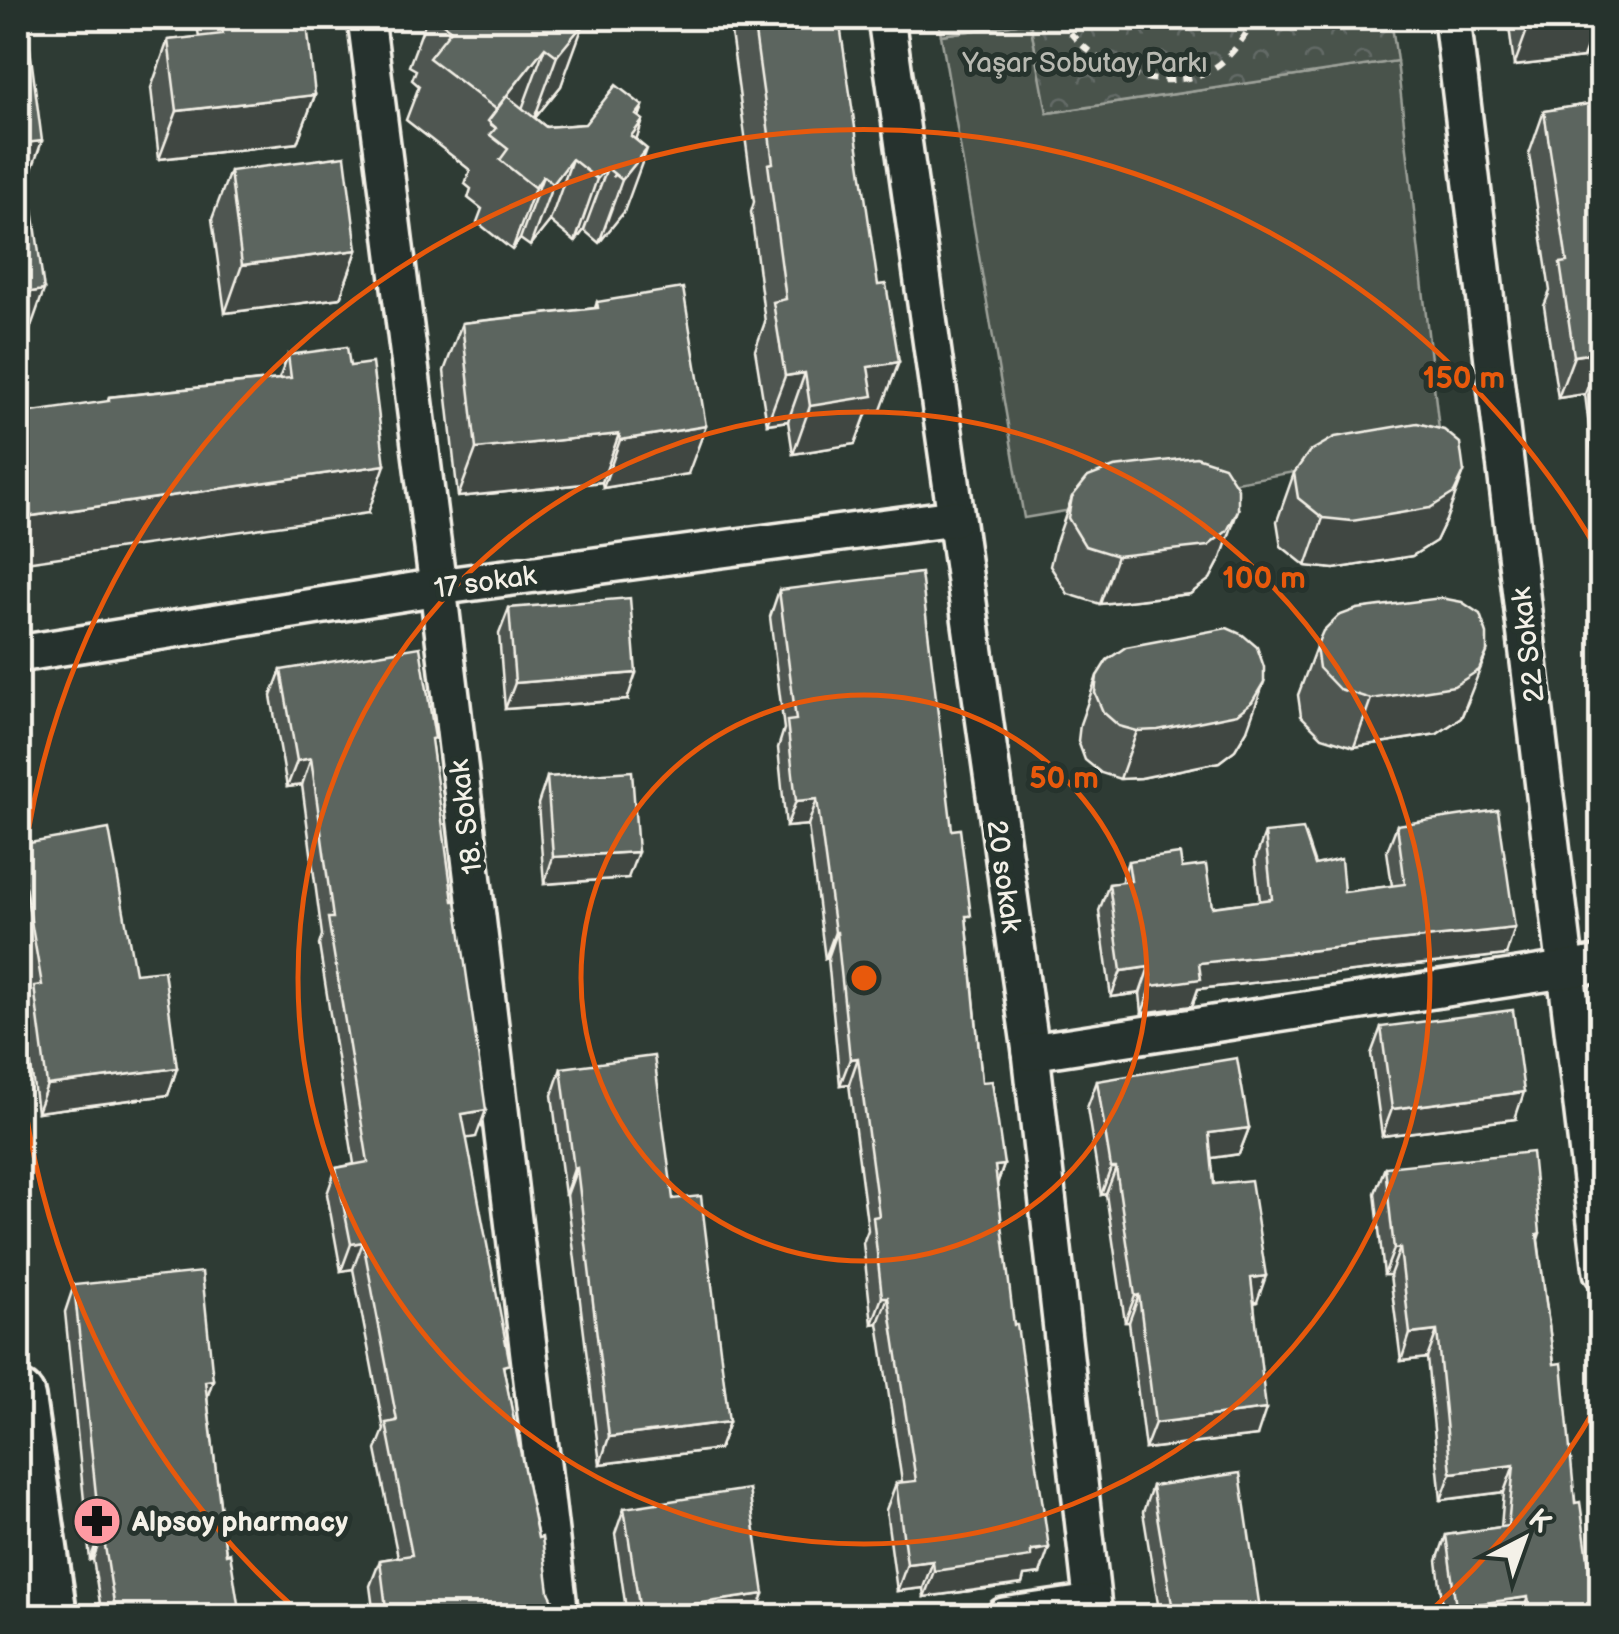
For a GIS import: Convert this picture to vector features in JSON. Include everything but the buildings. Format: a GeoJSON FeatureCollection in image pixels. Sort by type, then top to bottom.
{"type":"FeatureCollection","features":[{"type":"Feature","properties":{"kind":"main road"},"geometry":{"type":"LineString","coordinates":[[18,1398],[50,1616]]}},
{"type":"Feature","properties":{"kind":"street","name":"18. Sokak"},"geometry":{"type":"LineString","coordinates":[[366,18],[560,1616]]}},
{"type":"Feature","properties":{"kind":"street","name":"20 sokak"},"geometry":{"type":"LineString","coordinates":[[886,18],[1030,1052],[1093,1610]]}},
{"type":"Feature","properties":{"kind":"street","name":"22 Sokak"},"geometry":{"type":"LineString","coordinates":[[1452,18],[1602,1272]]}},
{"type":"Feature","properties":{"kind":"street","name":"17 sokak"},"geometry":{"type":"LineString","coordinates":[[18,654],[438,588],[954,518]]}},
{"type":"Feature","properties":{"kind":"street"},"geometry":{"type":"LineString","coordinates":[[1030,1052],[1602,964]]}},
{"type":"Feature","properties":{"kind":"street"},"geometry":{"type":"LineString","coordinates":[[1004,1616],[1093,1610]]}},
{"type":"Feature","properties":{"kind":"path"},"geometry":{"type":"LineString","coordinates":[[1059,18],[1078,43],[1106,65],[1138,78],[1172,79],[1203,74],[1225,59],[1256,18]]}},
{"type":"Feature","properties":{"kind":"path"},"geometry":{"type":"LineString","coordinates":[[1364,18],[1392,27]]}},
{"type":"Feature","properties":{"kind":"green space","name":"Yaşar Sobutay Parkı"},"geometry":{"type":"Polygon","coordinates":[[[938,18],[1391,18],[1397,61],[1047,113],[1030,22],[941,35],[938,18]]]}},
{"type":"Feature","properties":{"kind":"green space"},"geometry":{"type":"Polygon","coordinates":[[[1030,22],[1048,113],[1397,61],[1441,447],[1024,518],[941,35],[1030,22]]]}},
{"type":"Feature","properties":{"kind":"place","name":"Alpsoy pharmacy"},"geometry":{"type":"Point","coordinates":[97,1521]}}]}
